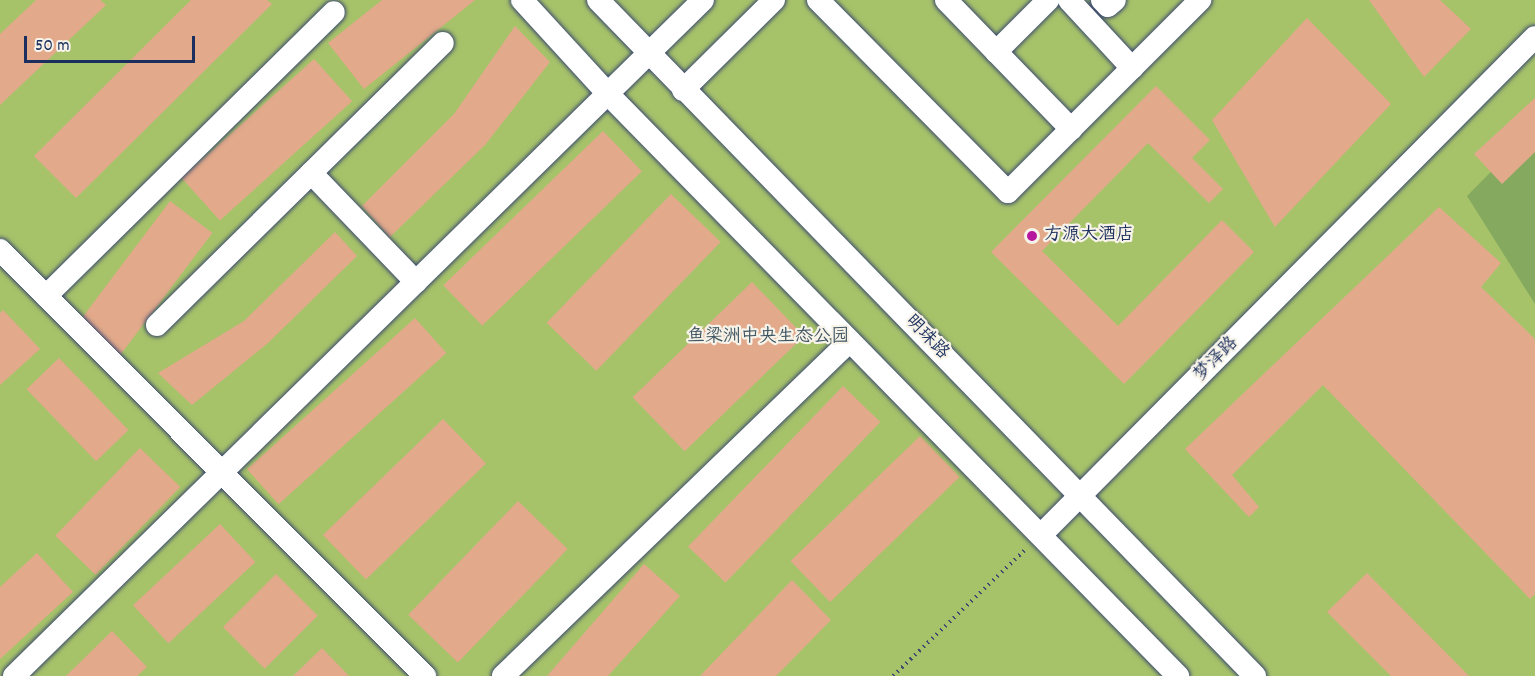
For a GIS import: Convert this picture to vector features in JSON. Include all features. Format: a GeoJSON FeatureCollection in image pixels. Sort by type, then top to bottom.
{"type":"FeatureCollection","features":[{"type":"Feature","properties":{"kind":"street"},"geometry":{"type":"LineString","coordinates":[[522,0],[608,94],[1178,676]]}},
{"type":"Feature","properties":{"kind":"street","name":"明珠路"},"geometry":{"type":"LineString","coordinates":[[598,0],[647,55],[1255,676]]}},
{"type":"Feature","properties":{"kind":"street"},"geometry":{"type":"LineString","coordinates":[[14,676],[703,0]]}},
{"type":"Feature","properties":{"kind":"street"},"geometry":{"type":"LineString","coordinates":[[683,90],[774,0]]}},
{"type":"Feature","properties":{"kind":"street"},"geometry":{"type":"LineString","coordinates":[[818,0],[1008,192],[1200,0]]}},
{"type":"Feature","properties":{"kind":"street"},"geometry":{"type":"LineString","coordinates":[[946,0],[1071,129]]}},
{"type":"Feature","properties":{"kind":"street"},"geometry":{"type":"LineString","coordinates":[[996,52],[1048,0]]}},
{"type":"Feature","properties":{"kind":"street"},"geometry":{"type":"LineString","coordinates":[[1069,0],[1132,68]]}},
{"type":"Feature","properties":{"kind":"street"},"geometry":{"type":"LineString","coordinates":[[1102,0],[1108,6],[1115,0]]}},
{"type":"Feature","properties":{"kind":"street"},"geometry":{"type":"LineString","coordinates":[[46,296],[334,4]]}},
{"type":"Feature","properties":{"kind":"street","name":"梦泽路"},"geometry":{"type":"LineString","coordinates":[[1041,535],[1082,497],[1535,37]]}},
{"type":"Feature","properties":{"kind":"street"},"geometry":{"type":"LineString","coordinates":[[157,325],[443,44]]}},
{"type":"Feature","properties":{"kind":"street"},"geometry":{"type":"LineString","coordinates":[[311,173],[416,282]]}},
{"type":"Feature","properties":{"kind":"street"},"geometry":{"type":"LineString","coordinates":[[0,250],[425,676]]}},
{"type":"Feature","properties":{"kind":"street"},"geometry":{"type":"LineString","coordinates":[[503,676],[850,341]]}},
{"type":"Feature","properties":{"kind":"path"},"geometry":{"type":"LineString","coordinates":[[893,676],[1041,535]]}},
{"type":"Feature","properties":{"kind":"green space","name":"鱼梁洲中央生态公园"},"geometry":{"type":"Polygon","coordinates":[[[0,0],[1535,0],[1535,676],[0,676],[0,0]]]}},
{"type":"Feature","properties":{"kind":"green space"},"geometry":{"type":"Polygon","coordinates":[[[1535,127],[1535,304],[1467,196],[1535,127]]]}},
{"type":"Feature","properties":{"kind":"building"},"geometry":{"type":"Polygon","coordinates":[[[36,0],[100,0],[106,5],[0,105],[0,34],[36,0]]]}},
{"type":"Feature","properties":{"kind":"building"},"geometry":{"type":"Polygon","coordinates":[[[191,0],[267,0],[272,4],[76,198],[34,156],[191,0]]]}},
{"type":"Feature","properties":{"kind":"building"},"geometry":{"type":"Polygon","coordinates":[[[382,0],[475,0],[364,89],[328,43],[382,0]]]}},
{"type":"Feature","properties":{"kind":"building"},"geometry":{"type":"Polygon","coordinates":[[[1369,0],[1440,0],[1471,29],[1424,77],[1369,0]]]}},
{"type":"Feature","properties":{"kind":"building"},"geometry":{"type":"Polygon","coordinates":[[[1307,18],[1391,104],[1275,227],[1212,120],[1307,18]]]}},
{"type":"Feature","properties":{"kind":"building"},"geometry":{"type":"Polygon","coordinates":[[[515,26],[550,62],[485,145],[390,237],[362,206],[454,114],[515,26]]]}},
{"type":"Feature","properties":{"kind":"building"},"geometry":{"type":"Polygon","coordinates":[[[314,59],[352,101],[220,220],[182,178],[314,59]]]}},
{"type":"Feature","properties":{"kind":"building","name":"方源大酒店"},"geometry":{"type":"Polygon","coordinates":[[[1156,86],[1210,140],[1192,158],[1223,189],[1209,203],[1148,143],[1042,251],[1118,326],[1222,220],[1254,252],[1124,384],[991,252],[1156,86]]]}},
{"type":"Feature","properties":{"kind":"building"},"geometry":{"type":"Polygon","coordinates":[[[1535,98],[1535,152],[1502,184],[1474,154],[1535,98]]]}},
{"type":"Feature","properties":{"kind":"building"},"geometry":{"type":"Polygon","coordinates":[[[603,131],[642,171],[482,325],[443,285],[603,131]]]}},
{"type":"Feature","properties":{"kind":"building"},"geometry":{"type":"Polygon","coordinates":[[[671,194],[721,242],[596,371],[547,323],[671,194]]]}},
{"type":"Feature","properties":{"kind":"building"},"geometry":{"type":"Polygon","coordinates":[[[170,201],[212,233],[121,354],[79,322],[170,201]]]}},
{"type":"Feature","properties":{"kind":"building"},"geometry":{"type":"Polygon","coordinates":[[[1439,207],[1501,263],[1481,287],[1535,339],[1535,594],[1530,599],[1323,385],[1232,475],[1259,507],[1249,517],[1185,449],[1439,207]]]}},
{"type":"Feature","properties":{"kind":"building"},"geometry":{"type":"Polygon","coordinates":[[[335,232],[357,256],[268,343],[192,405],[158,373],[244,321],[335,232]]]}},
{"type":"Feature","properties":{"kind":"building"},"geometry":{"type":"Polygon","coordinates":[[[752,282],[804,336],[685,451],[633,397],[752,282]]]}},
{"type":"Feature","properties":{"kind":"building"},"geometry":{"type":"Polygon","coordinates":[[[3,310],[40,349],[0,385],[0,313],[3,310]]]}},
{"type":"Feature","properties":{"kind":"building"},"geometry":{"type":"Polygon","coordinates":[[[415,318],[446,353],[278,504],[247,469],[415,318]]]}},
{"type":"Feature","properties":{"kind":"building"},"geometry":{"type":"Polygon","coordinates":[[[59,358],[128,430],[96,461],[27,389],[59,358]]]}},
{"type":"Feature","properties":{"kind":"building"},"geometry":{"type":"Polygon","coordinates":[[[843,386],[880,422],[725,583],[688,546],[843,386]]]}},
{"type":"Feature","properties":{"kind":"building"},"geometry":{"type":"Polygon","coordinates":[[[443,419],[486,464],[366,580],[323,535],[443,419]]]}},
{"type":"Feature","properties":{"kind":"building"},"geometry":{"type":"Polygon","coordinates":[[[920,436],[960,477],[830,602],[791,561],[920,436]]]}},
{"type":"Feature","properties":{"kind":"building"},"geometry":{"type":"Polygon","coordinates":[[[140,448],[180,487],[96,575],[55,536],[140,448]]]}},
{"type":"Feature","properties":{"kind":"building"},"geometry":{"type":"Polygon","coordinates":[[[518,501],[568,549],[458,663],[408,615],[518,501]]]}},
{"type":"Feature","properties":{"kind":"building"},"geometry":{"type":"Polygon","coordinates":[[[220,524],[255,562],[168,643],[133,605],[220,524]]]}},
{"type":"Feature","properties":{"kind":"building"},"geometry":{"type":"Polygon","coordinates":[[[37,553],[73,592],[0,659],[0,587],[37,553]]]}},
{"type":"Feature","properties":{"kind":"building"},"geometry":{"type":"Polygon","coordinates":[[[644,564],[680,596],[608,676],[547,676],[644,564]]]}},
{"type":"Feature","properties":{"kind":"building"},"geometry":{"type":"Polygon","coordinates":[[[1367,573],[1469,676],[1391,676],[1327,612],[1367,573]]]}},
{"type":"Feature","properties":{"kind":"building"},"geometry":{"type":"Polygon","coordinates":[[[276,574],[318,616],[265,669],[223,627],[276,574]]]}},
{"type":"Feature","properties":{"kind":"building"},"geometry":{"type":"Polygon","coordinates":[[[792,580],[831,620],[776,676],[700,676],[792,580]]]}},
{"type":"Feature","properties":{"kind":"building"},"geometry":{"type":"Polygon","coordinates":[[[112,631],[147,667],[137,676],[66,676],[112,631]]]}},
{"type":"Feature","properties":{"kind":"building"},"geometry":{"type":"Polygon","coordinates":[[[322,648],[349,676],[293,676],[322,648]]]}},
{"type":"Feature","properties":{"kind":"place","name":"方源大酒店"},"geometry":{"type":"Point","coordinates":[1032,236]}}]}
